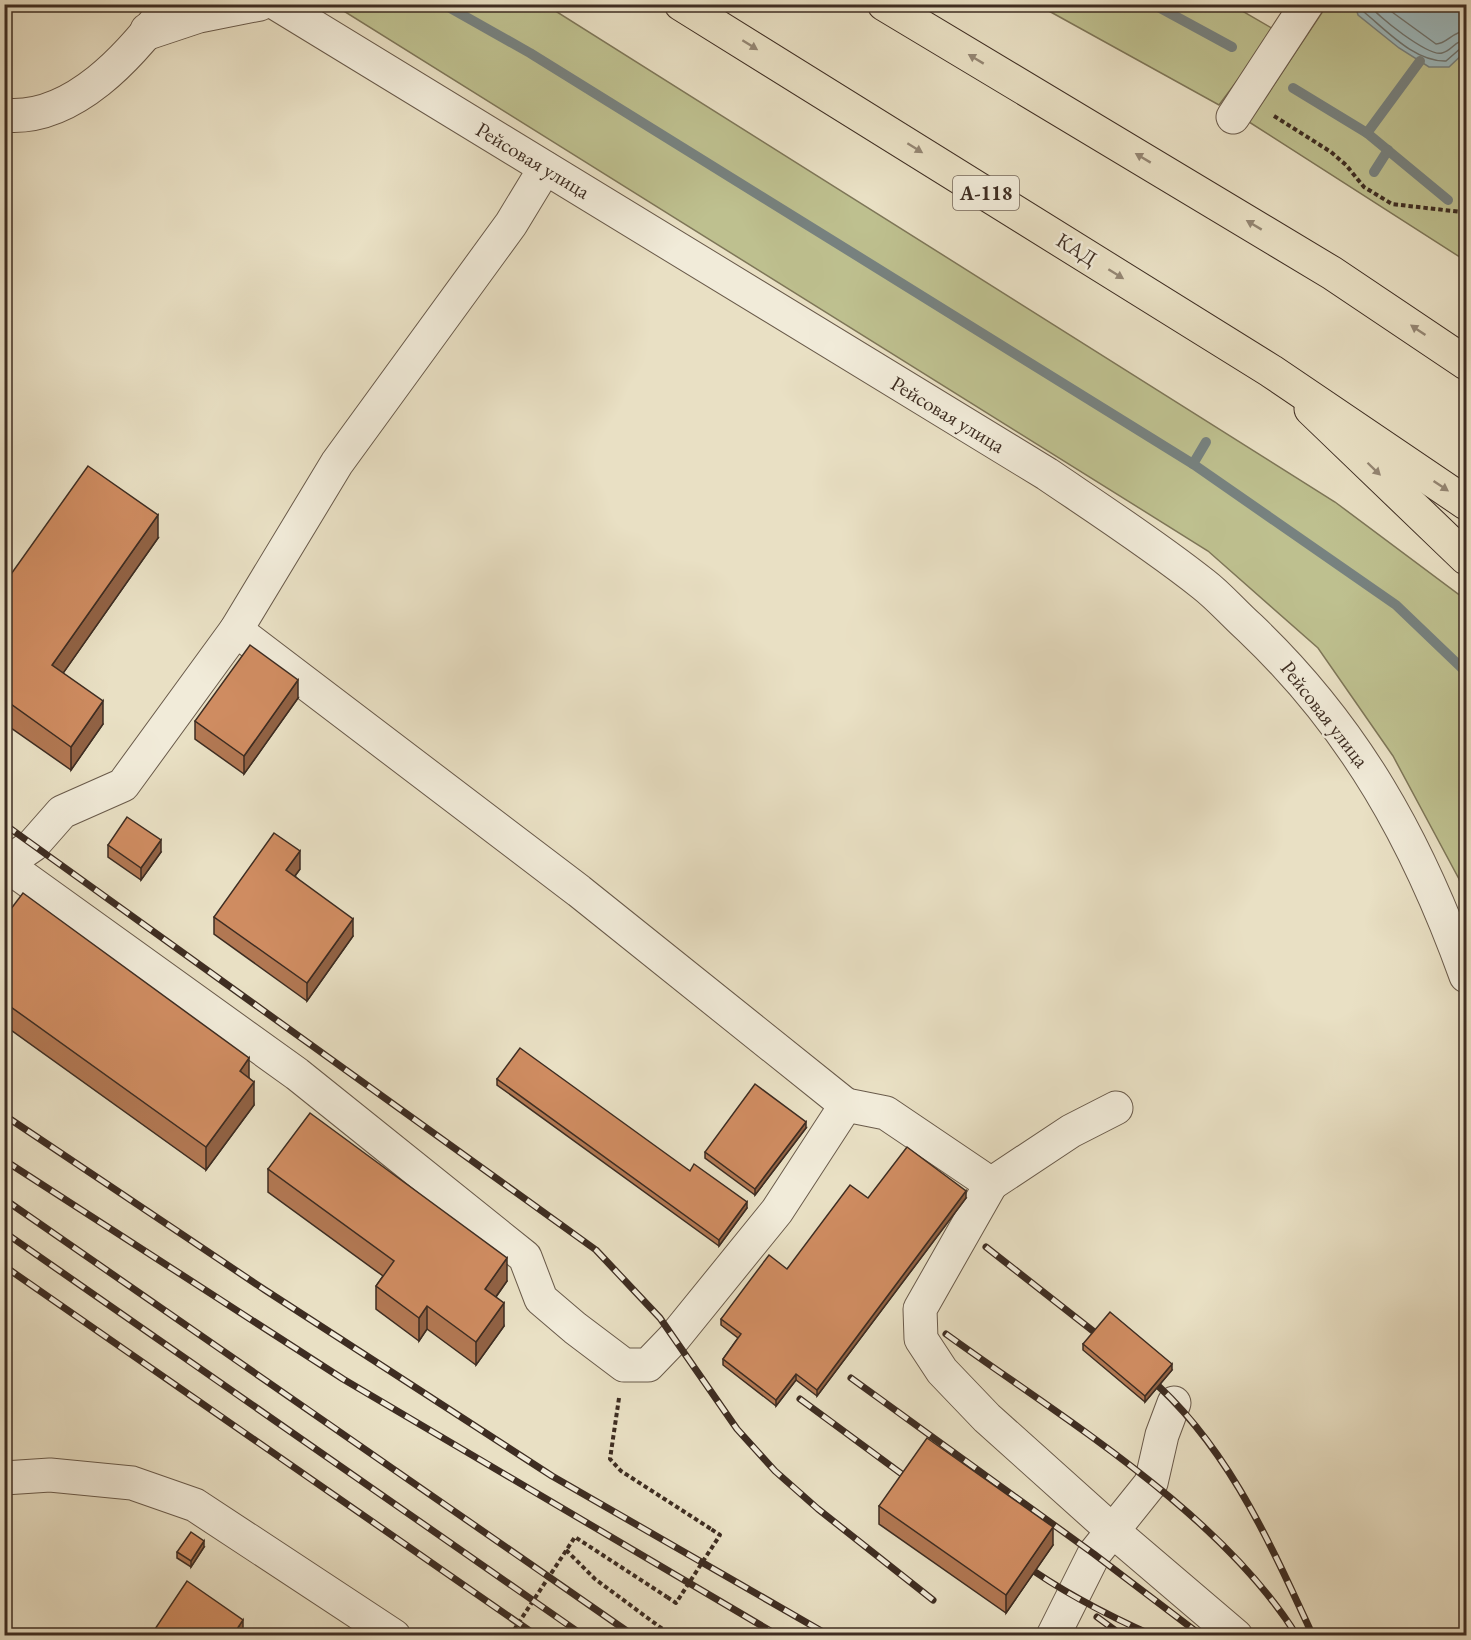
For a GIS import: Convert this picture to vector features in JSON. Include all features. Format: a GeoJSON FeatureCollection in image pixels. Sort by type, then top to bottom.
{"type":"FeatureCollection","features":[{"type":"Feature","properties":{"kind":"main road","name":"КАД"},"geometry":{"type":"LineString","coordinates":[[681,4],[1271,371],[1467,503]]}},
{"type":"Feature","properties":{"kind":"main road"},"geometry":{"type":"LineString","coordinates":[[884,4],[1332,273],[1467,363]]}},
{"type":"Feature","properties":{"kind":"main road"},"geometry":{"type":"LineString","coordinates":[[1271,371],[1467,558]]}},
{"type":"Feature","properties":{"kind":"street"},"geometry":{"type":"LineString","coordinates":[[4,115],[17,116],[53,109],[109,71],[145,19],[169,4]]}},
{"type":"Feature","properties":{"kind":"street"},"geometry":{"type":"LineString","coordinates":[[145,19],[199,16],[260,4]]}},
{"type":"Feature","properties":{"kind":"street","name":"Рейсовая улица"},"geometry":{"type":"LineString","coordinates":[[278,4],[1047,474],[1130,530],[1205,585],[1280,657],[1317,698],[1352,743],[1414,848],[1443,912],[1467,976]]}},
{"type":"Feature","properties":{"kind":"street"},"geometry":{"type":"LineString","coordinates":[[1239,108],[1307,4]]}},
{"type":"Feature","properties":{"kind":"street"},"geometry":{"type":"LineString","coordinates":[[545,168],[511,224],[337,463],[236,630],[123,785],[62,812],[33,845],[5,864],[297,1074],[525,1257],[541,1299],[624,1365],[648,1365],[674,1338],[777,1211],[846,1105]]}},
{"type":"Feature","properties":{"kind":"street"},"geometry":{"type":"LineString","coordinates":[[236,630],[579,891],[846,1105],[886,1113],[992,1184]]}},
{"type":"Feature","properties":{"kind":"street"},"geometry":{"type":"LineString","coordinates":[[1116,1108],[1071,1131],[992,1184],[920,1309],[921,1339],[942,1371],[987,1418],[1114,1532],[1236,1635]]}},
{"type":"Feature","properties":{"kind":"street"},"geometry":{"type":"LineString","coordinates":[[1053,1635],[1094,1554],[1114,1532],[1151,1483],[1162,1435],[1174,1403]]}},
{"type":"Feature","properties":{"kind":"street"},"geometry":{"type":"LineString","coordinates":[[4,1478],[50,1475],[132,1483],[195,1505],[394,1635]]}},
{"type":"Feature","properties":{"kind":"path"},"geometry":{"type":"LineString","coordinates":[[1239,108],[1330,152],[1346,165],[1364,187],[1392,204],[1461,212],[1467,206]]}},
{"type":"Feature","properties":{"kind":"path"},"geometry":{"type":"LineString","coordinates":[[510,1635],[575,1537],[676,1603],[720,1535],[621,1471],[610,1459],[624,1365]]}},
{"type":"Feature","properties":{"kind":"path"},"geometry":{"type":"LineString","coordinates":[[566,1550],[594,1579],[672,1635]]}},
{"type":"Feature","properties":{"kind":"green space"},"geometry":{"type":"Polygon","coordinates":[[[334,5],[546,5],[1335,502],[1466,600],[1466,900],[1459,879],[1393,756],[1318,648],[1208,551],[334,5]]]}},
{"type":"Feature","properties":{"kind":"green space"},"geometry":{"type":"Polygon","coordinates":[[[1038,5],[1232,5],[1275,30],[1219,105],[1038,5]]]}},
{"type":"Feature","properties":{"kind":"green space"},"geometry":{"type":"Polygon","coordinates":[[[1327,5],[1466,5],[1466,261],[1249,122],[1327,5]]]}},
{"type":"Feature","properties":{"kind":"water"},"geometry":{"type":"Polygon","coordinates":[[[1355,5],[1466,5],[1466,51],[1449,67],[1429,67],[1399,48],[1358,15],[1355,5]]]}},
{"type":"Feature","properties":{"kind":"building"},"geometry":{"type":"Polygon","coordinates":[[[88,466],[158,515],[52,665],[103,701],[71,747],[4,699],[4,584],[88,466]]]}},
{"type":"Feature","properties":{"kind":"building"},"geometry":{"type":"Polygon","coordinates":[[[250,645],[298,680],[244,756],[195,721],[250,645]]]}},
{"type":"Feature","properties":{"kind":"building"},"geometry":{"type":"Polygon","coordinates":[[[127,817],[161,840],[141,868],[108,845],[127,817]]]}},
{"type":"Feature","properties":{"kind":"building"},"geometry":{"type":"Polygon","coordinates":[[[274,833],[300,851],[286,870],[353,919],[307,983],[214,917],[274,833]]]}},
{"type":"Feature","properties":{"kind":"building"},"geometry":{"type":"Polygon","coordinates":[[[23,893],[249,1058],[240,1071],[254,1082],[206,1147],[4,1002],[4,918],[23,893]]]}},
{"type":"Feature","properties":{"kind":"building"},"geometry":{"type":"Polygon","coordinates":[[[520,1048],[690,1171],[694,1164],[747,1202],[719,1240],[497,1079],[520,1048]]]}},
{"type":"Feature","properties":{"kind":"building"},"geometry":{"type":"Polygon","coordinates":[[[755,1084],[806,1122],[755,1189],[705,1152],[755,1084]]]}},
{"type":"Feature","properties":{"kind":"building"},"geometry":{"type":"Polygon","coordinates":[[[310,1113],[507,1258],[485,1289],[504,1303],[476,1342],[427,1306],[419,1318],[376,1286],[394,1261],[268,1169],[310,1113]]]}},
{"type":"Feature","properties":{"kind":"building"},"geometry":{"type":"Polygon","coordinates":[[[907,1147],[966,1191],[817,1390],[796,1374],[776,1400],[723,1359],[741,1334],[721,1319],[769,1255],[787,1269],[850,1185],[868,1198],[907,1147]]]}},
{"type":"Feature","properties":{"kind":"building"},"geometry":{"type":"Polygon","coordinates":[[[1110,1312],[1172,1364],[1145,1396],[1083,1344],[1110,1312]]]}},
{"type":"Feature","properties":{"kind":"building"},"geometry":{"type":"Polygon","coordinates":[[[927,1438],[1053,1527],[1006,1595],[879,1506],[927,1438]]]}},
{"type":"Feature","properties":{"kind":"building"},"geometry":{"type":"Polygon","coordinates":[[[191,1532],[204,1541],[191,1561],[177,1552],[191,1532]]]}},
{"type":"Feature","properties":{"kind":"building"},"geometry":{"type":"Polygon","coordinates":[[[187,1581],[243,1620],[233,1635],[164,1635],[155,1629],[187,1581]]]}},
{"type":"Feature","properties":{"kind":"waterway"},"geometry":{"type":"LineString","coordinates":[[443,4],[530,53],[1193,464],[1396,605],[1466,672]]}},
{"type":"Feature","properties":{"kind":"waterway"},"geometry":{"type":"LineString","coordinates":[[1153,4],[1232,47]]}},
{"type":"Feature","properties":{"kind":"waterway"},"geometry":{"type":"LineString","coordinates":[[1367,133],[1420,61]]}},
{"type":"Feature","properties":{"kind":"waterway"},"geometry":{"type":"LineString","coordinates":[[1293,88],[1367,133],[1448,200]]}},
{"type":"Feature","properties":{"kind":"waterway"},"geometry":{"type":"LineString","coordinates":[[1374,172],[1388,150]]}},
{"type":"Feature","properties":{"kind":"waterway"},"geometry":{"type":"LineString","coordinates":[[1193,464],[1206,442]]}},
{"type":"Feature","properties":{"kind":"railway"},"geometry":{"type":"LineString","coordinates":[[4,824],[596,1250],[660,1318],[737,1429],[775,1471],[818,1509],[933,1600]]}},
{"type":"Feature","properties":{"kind":"railway"},"geometry":{"type":"LineString","coordinates":[[4,1115],[265,1290],[552,1476],[830,1636]]}},
{"type":"Feature","properties":{"kind":"railway"},"geometry":{"type":"LineString","coordinates":[[4,1160],[343,1379],[779,1636]]}},
{"type":"Feature","properties":{"kind":"railway"},"geometry":{"type":"LineString","coordinates":[[4,1199],[634,1636]]}},
{"type":"Feature","properties":{"kind":"railway"},"geometry":{"type":"LineString","coordinates":[[4,1232],[584,1636]]}},
{"type":"Feature","properties":{"kind":"railway"},"geometry":{"type":"LineString","coordinates":[[986,1247],[1107,1342]]}},
{"type":"Feature","properties":{"kind":"railway"},"geometry":{"type":"LineString","coordinates":[[4,1266],[537,1636]]}},
{"type":"Feature","properties":{"kind":"railway"},"geometry":{"type":"LineString","coordinates":[[946,1334],[1088,1434],[1183,1509],[1226,1549],[1265,1591],[1297,1636]]}},
{"type":"Feature","properties":{"kind":"railway"},"geometry":{"type":"LineString","coordinates":[[1146,1375],[1175,1402],[1223,1463],[1262,1530],[1313,1636]]}},
{"type":"Feature","properties":{"kind":"railway"},"geometry":{"type":"LineString","coordinates":[[851,1378],[1094,1554],[1202,1636]]}},
{"type":"Feature","properties":{"kind":"railway"},"geometry":{"type":"LineString","coordinates":[[800,1399],[914,1483]]}},
{"type":"Feature","properties":{"kind":"railway"},"geometry":{"type":"LineString","coordinates":[[1021,1562],[1085,1602],[1154,1636]]}},
{"type":"Feature","properties":{"kind":"railway"},"geometry":{"type":"LineString","coordinates":[[1097,1617],[1123,1636]]}}]}
